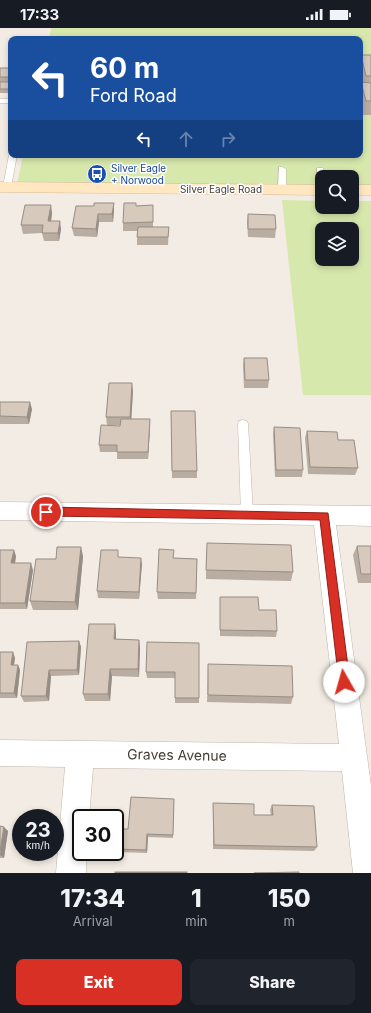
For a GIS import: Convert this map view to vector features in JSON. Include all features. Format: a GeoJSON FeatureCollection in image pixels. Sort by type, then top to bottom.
{"type":"FeatureCollection","features":[{"type":"Feature","properties":{"kind":"main road","name":"Silver Eagle Road"},"geometry":{"type":"LineString","coordinates":[[3,187],[315,190]]}},
{"type":"Feature","properties":{"kind":"main road"},"geometry":{"type":"LineString","coordinates":[[359,190],[371,190]]}},
{"type":"Feature","properties":{"kind":"street"},"geometry":{"type":"LineString","coordinates":[[0,511],[371,516]]}},
{"type":"Feature","properties":{"kind":"street"},"geometry":{"type":"LineString","coordinates":[[324,516],[368,873]]}},
{"type":"Feature","properties":{"kind":"street","name":"Graves Avenue"},"geometry":{"type":"LineString","coordinates":[[0,753],[354,758]]}},
{"type":"Feature","properties":{"kind":"street"},"geometry":{"type":"LineString","coordinates":[[72,873],[80,754]]}},
{"type":"Feature","properties":{"kind":"lane"},"geometry":{"type":"LineString","coordinates":[[3,187],[12,158]]}},
{"type":"Feature","properties":{"kind":"lane"},"geometry":{"type":"LineString","coordinates":[[282,169],[282,189]]}},
{"type":"Feature","properties":{"kind":"lane"},"geometry":{"type":"LineString","coordinates":[[243,424],[247,514]]}},
{"type":"Feature","properties":{"kind":"green space"},"geometry":{"type":"Polygon","coordinates":[[[51,28],[371,28],[371,186],[359,186],[359,170],[315,170],[315,186],[17,185],[22,158],[363,158],[363,36],[50,36],[51,28]]]}},
{"type":"Feature","properties":{"kind":"green space"},"geometry":{"type":"Polygon","coordinates":[[[282,200],[315,201],[315,214],[359,214],[359,201],[371,201],[371,395],[303,395],[282,200]]]}},
{"type":"Feature","properties":{"kind":"building"},"geometry":{"type":"Polygon","coordinates":[[[363,55],[371,55],[371,76],[366,76],[363,55]]]}},
{"type":"Feature","properties":{"kind":"building"},"geometry":{"type":"Polygon","coordinates":[[[0,68],[8,68],[8,77],[0,77],[0,68]]]}},
{"type":"Feature","properties":{"kind":"building"},"geometry":{"type":"Polygon","coordinates":[[[0,82],[8,82],[8,89],[0,89],[0,82]]]}},
{"type":"Feature","properties":{"kind":"building"},"geometry":{"type":"Polygon","coordinates":[[[363,82],[371,83],[371,101],[366,101],[363,82]]]}},
{"type":"Feature","properties":{"kind":"building"},"geometry":{"type":"Polygon","coordinates":[[[94,203],[114,203],[112,214],[98,214],[96,229],[72,228],[76,206],[94,206],[94,203]]]}},
{"type":"Feature","properties":{"kind":"building"},"geometry":{"type":"Polygon","coordinates":[[[124,203],[136,203],[136,206],[153,205],[153,222],[123,223],[124,203]]]}},
{"type":"Feature","properties":{"kind":"building"},"geometry":{"type":"Polygon","coordinates":[[[25,205],[51,205],[48,221],[60,221],[58,233],[42,233],[43,225],[21,225],[25,205]]]}},
{"type":"Feature","properties":{"kind":"building"},"geometry":{"type":"Polygon","coordinates":[[[248,214],[275,215],[276,229],[248,229],[248,214]]]}},
{"type":"Feature","properties":{"kind":"building"},"geometry":{"type":"Polygon","coordinates":[[[138,227],[169,227],[168,237],[137,237],[138,227]]]}},
{"type":"Feature","properties":{"kind":"building"},"geometry":{"type":"Polygon","coordinates":[[[244,358],[267,358],[269,380],[245,380],[244,358]]]}},
{"type":"Feature","properties":{"kind":"building"},"geometry":{"type":"Polygon","coordinates":[[[109,383],[132,383],[130,417],[106,417],[109,383]]]}},
{"type":"Feature","properties":{"kind":"building"},"geometry":{"type":"Polygon","coordinates":[[[0,402],[30,402],[27,417],[0,416],[0,402]]]}},
{"type":"Feature","properties":{"kind":"building"},"geometry":{"type":"Polygon","coordinates":[[[171,411],[195,411],[197,471],[172,471],[171,411]]]}},
{"type":"Feature","properties":{"kind":"building"},"geometry":{"type":"Polygon","coordinates":[[[121,419],[150,419],[148,452],[117,452],[117,445],[99,445],[101,425],[120,426],[121,419]]]}},
{"type":"Feature","properties":{"kind":"building"},"geometry":{"type":"Polygon","coordinates":[[[274,427],[300,428],[303,470],[276,470],[274,427]]]}},
{"type":"Feature","properties":{"kind":"building"},"geometry":{"type":"Polygon","coordinates":[[[307,431],[337,432],[338,440],[354,440],[358,468],[310,467],[307,431]]]}},
{"type":"Feature","properties":{"kind":"building"},"geometry":{"type":"Polygon","coordinates":[[[207,543],[291,545],[293,572],[206,570],[207,543]]]}},
{"type":"Feature","properties":{"kind":"building"},"geometry":{"type":"Polygon","coordinates":[[[357,546],[371,546],[371,574],[361,574],[357,546]]]}},
{"type":"Feature","properties":{"kind":"building"},"geometry":{"type":"Polygon","coordinates":[[[57,547],[81,547],[75,602],[30,601],[36,559],[56,559],[57,547]]]}},
{"type":"Feature","properties":{"kind":"building"},"geometry":{"type":"Polygon","coordinates":[[[159,549],[174,550],[173,558],[197,559],[196,593],[157,592],[159,549]]]}},
{"type":"Feature","properties":{"kind":"building"},"geometry":{"type":"Polygon","coordinates":[[[0,550],[14,550],[11,563],[31,563],[25,603],[0,603],[0,550]]]}},
{"type":"Feature","properties":{"kind":"building"},"geometry":{"type":"Polygon","coordinates":[[[101,550],[118,550],[118,557],[141,558],[139,592],[97,591],[101,550]]]}},
{"type":"Feature","properties":{"kind":"building"},"geometry":{"type":"Polygon","coordinates":[[[220,597],[258,597],[259,610],[276,610],[277,631],[220,630],[220,597]]]}},
{"type":"Feature","properties":{"kind":"building"},"geometry":{"type":"Polygon","coordinates":[[[89,624],[115,624],[114,639],[139,640],[138,669],[110,669],[108,694],[83,694],[89,624]]]}},
{"type":"Feature","properties":{"kind":"building"},"geometry":{"type":"Polygon","coordinates":[[[79,641],[77,670],[49,670],[46,696],[21,696],[27,642],[79,641]]]}},
{"type":"Feature","properties":{"kind":"building"},"geometry":{"type":"Polygon","coordinates":[[[147,642],[199,643],[199,698],[175,698],[175,672],[146,672],[147,642]]]}},
{"type":"Feature","properties":{"kind":"building"},"geometry":{"type":"Polygon","coordinates":[[[0,652],[13,652],[11,665],[18,665],[14,693],[0,693],[0,652]]]}},
{"type":"Feature","properties":{"kind":"building"},"geometry":{"type":"Polygon","coordinates":[[[208,664],[292,666],[293,697],[208,695],[208,664]]]}},
{"type":"Feature","properties":{"kind":"building"},"geometry":{"type":"Polygon","coordinates":[[[131,797],[174,799],[173,835],[147,834],[146,850],[124,849],[124,829],[128,829],[131,797]]]}},
{"type":"Feature","properties":{"kind":"building"},"geometry":{"type":"Polygon","coordinates":[[[213,803],[254,804],[254,815],[273,815],[272,805],[314,806],[317,847],[214,845],[213,803]]]}},
{"type":"Feature","properties":{"kind":"building"},"geometry":{"type":"Polygon","coordinates":[[[0,826],[4,827],[0,851],[0,826]]]}},
{"type":"Feature","properties":{"kind":"building"},"geometry":{"type":"Polygon","coordinates":[[[187,872],[187,873],[115,873],[187,872]]]}},
{"type":"Feature","properties":{"kind":"building"},"geometry":{"type":"Polygon","coordinates":[[[299,872],[299,873],[254,873],[299,872]]]}},
{"type":"Feature","properties":{"kind":"place","name":"Silver Eagle + Norwood"},"geometry":{"type":"Point","coordinates":[97,174]}},
{"type":"Feature","properties":{"kind":"route"},"geometry":{"type":"LineString","coordinates":[[46,512],[324,516],[344,682]]}}]}
